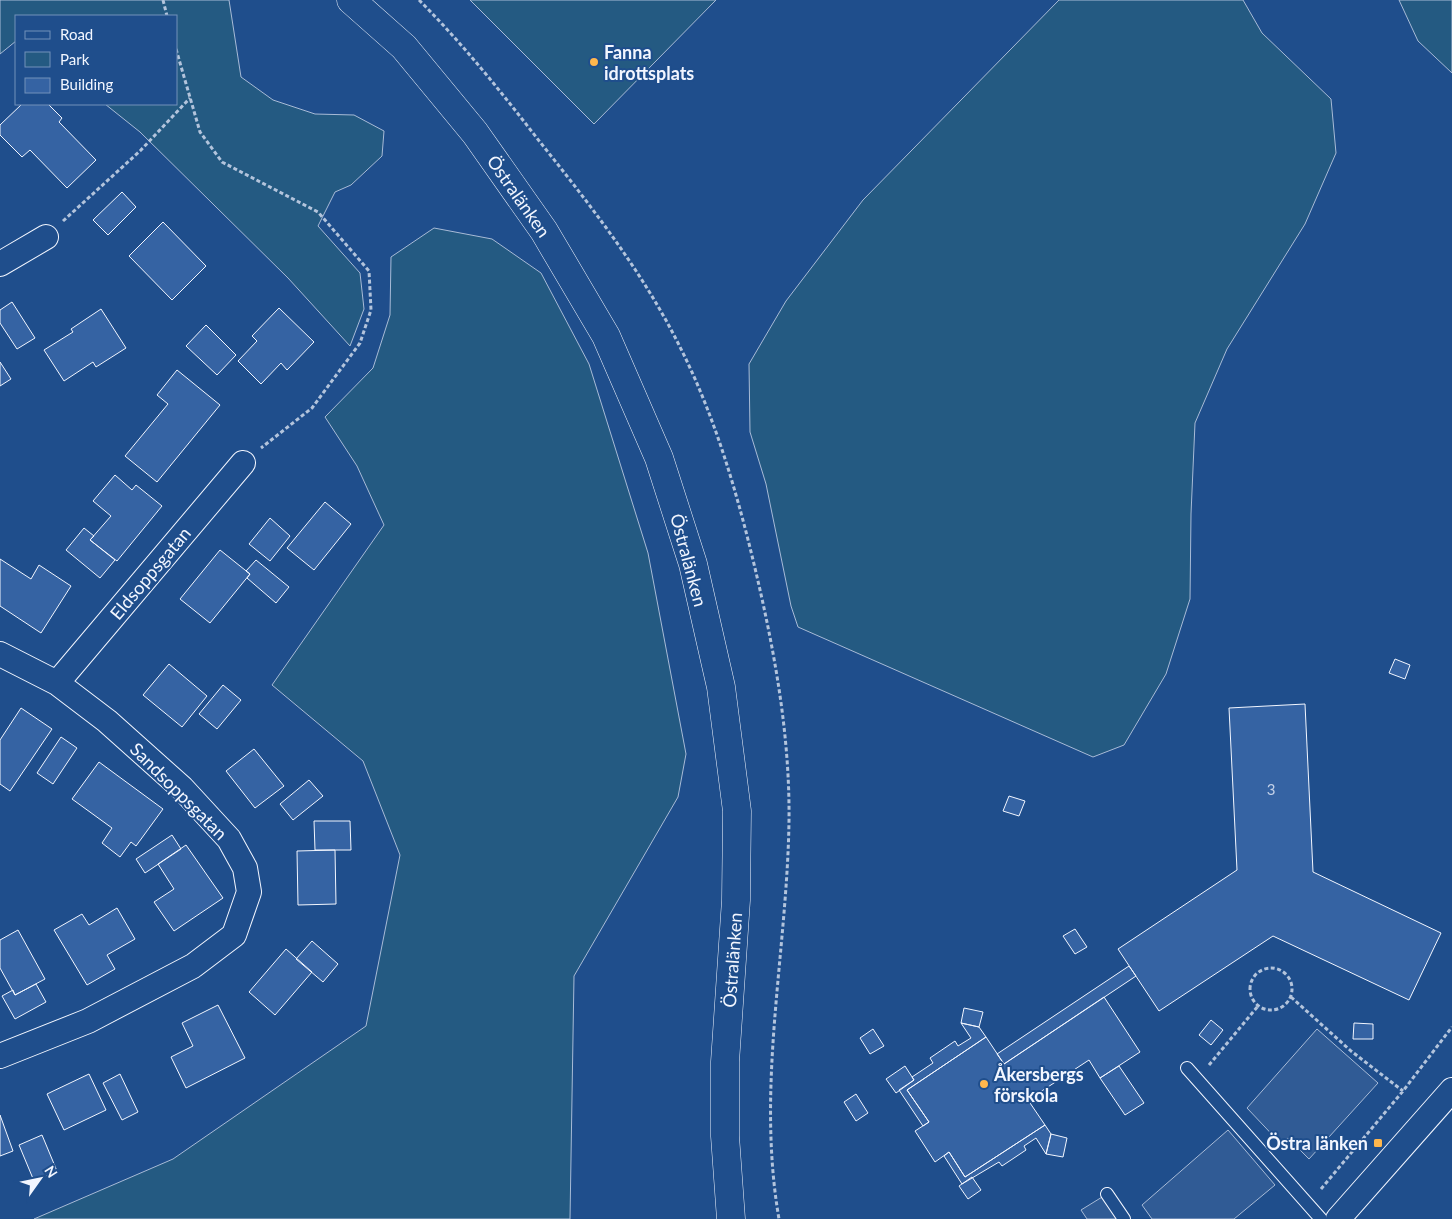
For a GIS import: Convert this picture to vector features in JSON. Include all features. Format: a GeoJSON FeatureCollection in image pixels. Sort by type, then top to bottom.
{"type":"FeatureCollection","features":[{"type":"Feature","properties":{"kind":"street","name":"Östralänken"},"geometry":{"type":"LineString","coordinates":[[351,0],[410,54],[475,133],[544,232],[606,336],[659,458],[693,564],[721,687],[737,811],[736,900],[725,1062],[725,1136],[731,1219]]}},
{"type":"Feature","properties":{"kind":"street"},"geometry":{"type":"LineString","coordinates":[[0,264],[46,237]]}},
{"type":"Feature","properties":{"kind":"street","name":"Eldsoppsgatan"},"geometry":{"type":"LineString","coordinates":[[57,683],[243,463]]}},
{"type":"Feature","properties":{"kind":"street","name":"Sandsoppsgatan"},"geometry":{"type":"LineString","coordinates":[[0,654],[57,683],[107,721],[175,782],[230,839],[245,868],[249,892],[234,935],[194,966],[88,1021],[0,1056]]}},
{"type":"Feature","properties":{"kind":"street"},"geometry":{"type":"LineString","coordinates":[[1338,1219],[1452,1090]]}},
{"type":"Feature","properties":{"kind":"lane"},"geometry":{"type":"LineString","coordinates":[[1187,1068],[1321,1219]]}},
{"type":"Feature","properties":{"kind":"lane"},"geometry":{"type":"LineString","coordinates":[[1107,1194],[1124,1219]]}},
{"type":"Feature","properties":{"kind":"path"},"geometry":{"type":"LineString","coordinates":[[162,0],[167,15]]}},
{"type":"Feature","properties":{"kind":"path"},"geometry":{"type":"LineString","coordinates":[[178,56],[200,132],[222,162],[318,212],[369,271],[371,310],[360,343],[312,408],[243,463]]}},
{"type":"Feature","properties":{"kind":"path"},"geometry":{"type":"LineString","coordinates":[[46,237],[140,151],[190,98]]}},
{"type":"Feature","properties":{"kind":"path"},"geometry":{"type":"LineString","coordinates":[[1272,968],[1285,972],[1292,983],[1291,997],[1283,1007],[1270,1010],[1258,1006],[1251,995],[1252,981],[1260,971],[1272,968]]}},
{"type":"Feature","properties":{"kind":"path"},"geometry":{"type":"LineString","coordinates":[[1291,997],[1351,1051],[1403,1091]]}},
{"type":"Feature","properties":{"kind":"path"},"geometry":{"type":"LineString","coordinates":[[1197,1079],[1258,1006]]}},
{"type":"Feature","properties":{"kind":"path"},"geometry":{"type":"LineString","coordinates":[[1319,1191],[1403,1091],[1452,1027]]}},
{"type":"Feature","properties":{"kind":"green space"},"geometry":{"type":"Polygon","coordinates":[[[0,0],[229,0],[241,77],[273,100],[315,114],[354,115],[384,131],[382,156],[351,185],[335,192],[318,226],[360,273],[364,309],[350,346],[288,278],[140,132],[106,105],[178,105],[178,15],[15,15],[15,42],[0,54],[0,0]]]}},
{"type":"Feature","properties":{"kind":"green space","name":"Fanna idrottsplats"},"geometry":{"type":"Polygon","coordinates":[[[470,0],[716,0],[594,124],[470,0]]]}},
{"type":"Feature","properties":{"kind":"green space"},"geometry":{"type":"Polygon","coordinates":[[[1059,0],[1243,0],[1262,33],[1331,99],[1336,153],[1305,224],[1227,349],[1195,423],[1190,599],[1166,674],[1124,745],[1093,757],[798,627],[791,606],[766,484],[750,432],[749,364],[786,301],[863,200],[1059,0]]]}},
{"type":"Feature","properties":{"kind":"green space"},"geometry":{"type":"Polygon","coordinates":[[[1399,0],[1452,0],[1452,73],[1418,41],[1399,0]]]}},
{"type":"Feature","properties":{"kind":"green space"},"geometry":{"type":"Polygon","coordinates":[[[434,228],[492,239],[541,273],[589,364],[648,553],[686,754],[678,797],[574,976],[570,1219],[34,1219],[173,1159],[366,1026],[400,855],[363,761],[272,685],[384,525],[357,466],[325,417],[373,368],[390,315],[391,257],[434,228]]]}},
{"type":"Feature","properties":{"kind":"shaded area"},"geometry":{"type":"Polygon","coordinates":[[[1317,1029],[1378,1083],[1309,1159],[1288,1138],[1281,1144],[1247,1108],[1317,1029]]]}},
{"type":"Feature","properties":{"kind":"shaded area"},"geometry":{"type":"Polygon","coordinates":[[[1228,1130],[1275,1185],[1234,1219],[1152,1219],[1142,1205],[1228,1130]]]}},
{"type":"Feature","properties":{"kind":"shaded area"},"geometry":{"type":"Polygon","coordinates":[[[1107,1194],[1124,1219],[1087,1219],[1081,1210],[1107,1194]]]}},
{"type":"Feature","properties":{"kind":"building"},"geometry":{"type":"Polygon","coordinates":[[[21,105],[49,105],[62,118],[59,122],[96,160],[67,188],[30,150],[22,157],[0,135],[0,125],[21,105]]]}},
{"type":"Feature","properties":{"kind":"building"},"geometry":{"type":"Polygon","coordinates":[[[122,192],[136,207],[108,235],[93,220],[122,192]]]}},
{"type":"Feature","properties":{"kind":"building"},"geometry":{"type":"Polygon","coordinates":[[[163,222],[206,266],[172,300],[129,256],[163,222]]]}},
{"type":"Feature","properties":{"kind":"building"},"geometry":{"type":"Polygon","coordinates":[[[12,302],[35,338],[17,349],[0,323],[0,310],[12,302]]]}},
{"type":"Feature","properties":{"kind":"building"},"geometry":{"type":"Polygon","coordinates":[[[279,308],[314,342],[287,370],[281,363],[261,384],[238,361],[257,341],[252,336],[279,308]]]}},
{"type":"Feature","properties":{"kind":"building"},"geometry":{"type":"Polygon","coordinates":[[[101,309],[126,348],[96,367],[93,362],[64,381],[44,350],[73,332],[71,329],[101,309]]]}},
{"type":"Feature","properties":{"kind":"building"},"geometry":{"type":"Polygon","coordinates":[[[206,325],[236,355],[217,375],[186,346],[206,325]]]}},
{"type":"Feature","properties":{"kind":"building"},"geometry":{"type":"Polygon","coordinates":[[[0,362],[11,379],[0,386],[0,362]]]}},
{"type":"Feature","properties":{"kind":"building"},"geometry":{"type":"Polygon","coordinates":[[[177,370],[220,405],[157,482],[125,456],[168,404],[157,395],[177,370]]]}},
{"type":"Feature","properties":{"kind":"building"},"geometry":{"type":"Polygon","coordinates":[[[115,475],[132,490],[136,485],[162,506],[117,561],[90,540],[111,516],[93,501],[115,475]]]}},
{"type":"Feature","properties":{"kind":"building"},"geometry":{"type":"Polygon","coordinates":[[[325,502],[351,524],[314,570],[287,548],[325,502]]]}},
{"type":"Feature","properties":{"kind":"building"},"geometry":{"type":"Polygon","coordinates":[[[270,518],[290,536],[270,561],[249,544],[270,518]]]}},
{"type":"Feature","properties":{"kind":"building"},"geometry":{"type":"Polygon","coordinates":[[[84,528],[94,536],[90,540],[115,560],[100,578],[66,550],[84,528]]]}},
{"type":"Feature","properties":{"kind":"building"},"geometry":{"type":"Polygon","coordinates":[[[220,550],[250,574],[210,623],[180,599],[220,550]]]}},
{"type":"Feature","properties":{"kind":"building"},"geometry":{"type":"Polygon","coordinates":[[[0,559],[31,579],[39,565],[71,586],[41,633],[0,606],[0,559]]]}},
{"type":"Feature","properties":{"kind":"building"},"geometry":{"type":"Polygon","coordinates":[[[256,560],[289,587],[276,603],[247,578],[250,574],[246,571],[256,560]]]}},
{"type":"Feature","properties":{"kind":"building"},"geometry":{"type":"Polygon","coordinates":[[[1395,659],[1410,665],[1405,679],[1389,673],[1395,659]]]}},
{"type":"Feature","properties":{"kind":"building"},"geometry":{"type":"Polygon","coordinates":[[[169,664],[207,696],[182,727],[143,695],[169,664]]]}},
{"type":"Feature","properties":{"kind":"building"},"geometry":{"type":"Polygon","coordinates":[[[223,685],[241,700],[217,729],[199,714],[223,685]]]}},
{"type":"Feature","properties":{"kind":"building"},"geometry":{"type":"Polygon","coordinates":[[[1305,704],[1313,872],[1441,933],[1409,1000],[1273,936],[1159,1011],[1118,949],[1237,870],[1229,708],[1305,704]]]}},
{"type":"Feature","properties":{"kind":"building"},"geometry":{"type":"Polygon","coordinates":[[[21,708],[52,729],[10,791],[0,784],[0,740],[21,708]]]}},
{"type":"Feature","properties":{"kind":"building"},"geometry":{"type":"Polygon","coordinates":[[[61,737],[77,748],[53,784],[37,773],[61,737]]]}},
{"type":"Feature","properties":{"kind":"building"},"geometry":{"type":"Polygon","coordinates":[[[254,749],[284,786],[255,808],[226,771],[254,749]]]}},
{"type":"Feature","properties":{"kind":"building"},"geometry":{"type":"Polygon","coordinates":[[[99,762],[163,809],[136,846],[131,842],[120,857],[102,843],[112,828],[72,799],[99,762]]]}},
{"type":"Feature","properties":{"kind":"building"},"geometry":{"type":"Polygon","coordinates":[[[309,780],[323,796],[293,820],[280,804],[309,780]]]}},
{"type":"Feature","properties":{"kind":"building"},"geometry":{"type":"Polygon","coordinates":[[[1009,796],[1025,801],[1019,816],[1003,811],[1009,796]]]}},
{"type":"Feature","properties":{"kind":"building"},"geometry":{"type":"Polygon","coordinates":[[[314,821],[350,821],[351,850],[315,850],[314,821]]]}},
{"type":"Feature","properties":{"kind":"building"},"geometry":{"type":"Polygon","coordinates":[[[172,835],[181,849],[145,873],[136,859],[172,835]]]}},
{"type":"Feature","properties":{"kind":"building"},"geometry":{"type":"Polygon","coordinates":[[[186,845],[223,898],[174,931],[154,902],[174,889],[158,864],[186,845]]]}},
{"type":"Feature","properties":{"kind":"building"},"geometry":{"type":"Polygon","coordinates":[[[335,850],[336,904],[298,905],[297,851],[335,850]]]}},
{"type":"Feature","properties":{"kind":"building"},"geometry":{"type":"Polygon","coordinates":[[[117,908],[135,939],[107,955],[115,969],[87,985],[54,930],[82,914],[89,925],[117,908]]]}},
{"type":"Feature","properties":{"kind":"building"},"geometry":{"type":"Polygon","coordinates":[[[1075,929],[1087,947],[1075,954],[1063,936],[1075,929]]]}},
{"type":"Feature","properties":{"kind":"building"},"geometry":{"type":"Polygon","coordinates":[[[18,930],[45,979],[15,995],[0,968],[0,940],[18,930]]]}},
{"type":"Feature","properties":{"kind":"building"},"geometry":{"type":"Polygon","coordinates":[[[312,941],[338,964],[323,982],[296,959],[312,941]]]}},
{"type":"Feature","properties":{"kind":"building"},"geometry":{"type":"Polygon","coordinates":[[[286,949],[312,972],[275,1015],[249,992],[286,949]]]}},
{"type":"Feature","properties":{"kind":"building"},"geometry":{"type":"Polygon","coordinates":[[[1129,966],[1136,976],[1004,1064],[997,1054],[1129,966]]]}},
{"type":"Feature","properties":{"kind":"building"},"geometry":{"type":"Polygon","coordinates":[[[36,984],[46,1002],[15,1019],[2,996],[13,990],[15,995],[36,984]]]}},
{"type":"Feature","properties":{"kind":"building","name":"Åkersbergs förskola"},"geometry":{"type":"Polygon","coordinates":[[[1104,997],[1140,1052],[1100,1078],[1089,1060],[1028,1100],[1045,1125],[965,1177],[949,1152],[935,1162],[915,1131],[929,1122],[907,1090],[986,1037],[1004,1064],[1104,997]]]}},
{"type":"Feature","properties":{"kind":"building"},"geometry":{"type":"Polygon","coordinates":[[[218,1005],[245,1058],[186,1088],[171,1057],[193,1046],[182,1023],[218,1005]]]}},
{"type":"Feature","properties":{"kind":"building"},"geometry":{"type":"Polygon","coordinates":[[[964,1008],[983,1012],[979,1027],[961,1023],[964,1008]]]}},
{"type":"Feature","properties":{"kind":"building"},"geometry":{"type":"Polygon","coordinates":[[[1211,1020],[1223,1030],[1211,1045],[1199,1035],[1211,1020]]]}},
{"type":"Feature","properties":{"kind":"building"},"geometry":{"type":"Polygon","coordinates":[[[961,1023],[979,1027],[986,1037],[907,1090],[929,1122],[923,1126],[899,1090],[914,1080],[912,1077],[933,1063],[930,1058],[955,1041],[958,1046],[971,1038],[961,1023]]]}},
{"type":"Feature","properties":{"kind":"building"},"geometry":{"type":"Polygon","coordinates":[[[1354,1023],[1373,1024],[1373,1039],[1353,1039],[1354,1023]]]}},
{"type":"Feature","properties":{"kind":"building"},"geometry":{"type":"Polygon","coordinates":[[[873,1029],[884,1046],[870,1054],[860,1038],[873,1029]]]}},
{"type":"Feature","properties":{"kind":"building"},"geometry":{"type":"Polygon","coordinates":[[[905,1066],[914,1080],[896,1093],[886,1079],[905,1066]]]}},
{"type":"Feature","properties":{"kind":"building"},"geometry":{"type":"Polygon","coordinates":[[[1119,1066],[1144,1103],[1125,1115],[1100,1078],[1119,1066]]]}},
{"type":"Feature","properties":{"kind":"building"},"geometry":{"type":"Polygon","coordinates":[[[89,1074],[106,1110],[64,1130],[47,1094],[89,1074]]]}},
{"type":"Feature","properties":{"kind":"building"},"geometry":{"type":"Polygon","coordinates":[[[120,1074],[138,1112],[122,1120],[103,1083],[120,1074]]]}},
{"type":"Feature","properties":{"kind":"building"},"geometry":{"type":"Polygon","coordinates":[[[856,1094],[868,1113],[856,1121],[844,1102],[856,1094]]]}},
{"type":"Feature","properties":{"kind":"building"},"geometry":{"type":"Polygon","coordinates":[[[0,1115],[13,1151],[0,1156],[0,1115]]]}},
{"type":"Feature","properties":{"kind":"building"},"geometry":{"type":"Polygon","coordinates":[[[1045,1125],[1051,1134],[1046,1154],[1036,1138],[1024,1146],[1026,1150],[1002,1166],[999,1162],[962,1184],[944,1156],[949,1152],[965,1177],[1045,1125]]]}},
{"type":"Feature","properties":{"kind":"building"},"geometry":{"type":"Polygon","coordinates":[[[1051,1134],[1067,1138],[1063,1157],[1046,1154],[1051,1134]]]}},
{"type":"Feature","properties":{"kind":"building"},"geometry":{"type":"Polygon","coordinates":[[[42,1135],[57,1171],[34,1181],[19,1145],[42,1135]]]}},
{"type":"Feature","properties":{"kind":"building"},"geometry":{"type":"Polygon","coordinates":[[[972,1177],[981,1190],[968,1199],[959,1186],[972,1177]]]}},
{"type":"Feature","properties":{"kind":"place","name":"Fanna idrottsplats"},"geometry":{"type":"Point","coordinates":[594,62]}},
{"type":"Feature","properties":{"kind":"place","name":"Åkersbergs förskola"},"geometry":{"type":"Point","coordinates":[984,1084]}},
{"type":"Feature","properties":{"kind":"place","name":"Östra länken"},"geometry":{"type":"Point","coordinates":[1378,1143]}}]}
